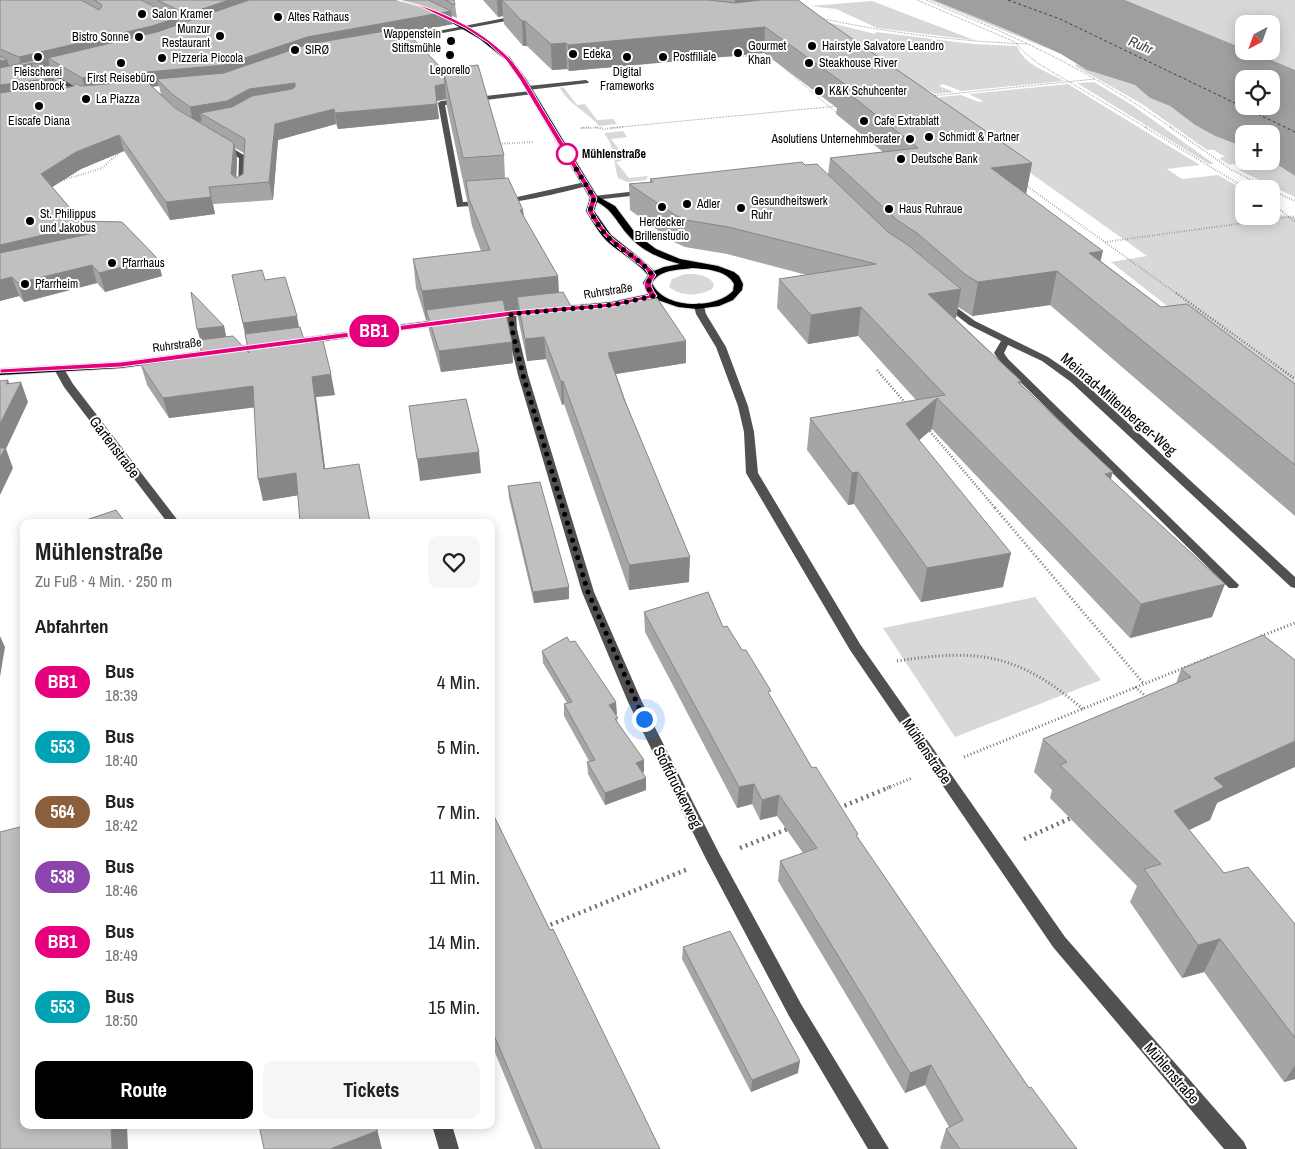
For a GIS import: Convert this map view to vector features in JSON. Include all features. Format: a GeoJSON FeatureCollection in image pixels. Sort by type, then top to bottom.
{"type":"FeatureCollection","features":[{"type":"Feature","properties":{"kind":"main road"},"geometry":{"type":"LineString","coordinates":[[428,8],[467,28],[489,42],[508,59],[528,88],[592,195],[612,208],[623,225],[635,238],[653,250],[674,260],[723,270],[734,276],[739,288],[732,297],[724,301],[699,306],[674,304],[654,296],[648,289],[647,282],[652,275],[667,268],[694,265]]}},
{"type":"Feature","properties":{"kind":"main road"},"geometry":{"type":"LineString","coordinates":[[592,195],[590,211],[599,226],[611,240],[647,268],[652,275]]}},
{"type":"Feature","properties":{"kind":"main road","name":"Ruhrstraße"},"geometry":{"type":"LineString","coordinates":[[482,317],[612,305],[654,296]]}},
{"type":"Feature","properties":{"kind":"main road","name":"Ruhrstraße"},"geometry":{"type":"LineString","coordinates":[[0,372],[121,365],[453,321]]}},
{"type":"Feature","properties":{"kind":"street"},"geometry":{"type":"LineString","coordinates":[[391,41],[529,15]]}},
{"type":"Feature","properties":{"kind":"street"},"geometry":{"type":"LineString","coordinates":[[51,69],[42,71],[85,97],[94,97]]}},
{"type":"Feature","properties":{"kind":"street"},"geometry":{"type":"LineString","coordinates":[[489,202],[460,205],[440,103],[568,80]]}},
{"type":"Feature","properties":{"kind":"street"},"geometry":{"type":"LineString","coordinates":[[44,83],[51,82],[70,92],[75,99]]}},
{"type":"Feature","properties":{"kind":"street"},"geometry":{"type":"LineString","coordinates":[[528,88],[586,82]]}},
{"type":"Feature","properties":{"kind":"street"},"geometry":{"type":"LineString","coordinates":[[210,139],[242,157],[242,191]]}},
{"type":"Feature","properties":{"kind":"street"},"geometry":{"type":"LineString","coordinates":[[498,202],[517,200],[585,184]]}},
{"type":"Feature","properties":{"kind":"street"},"geometry":{"type":"LineString","coordinates":[[592,195],[630,186]]}},
{"type":"Feature","properties":{"kind":"street"},"geometry":{"type":"LineString","coordinates":[[592,195],[656,190]]}},
{"type":"Feature","properties":{"kind":"street","name":"Meinrad-Miltenberger-Weg"},"geometry":{"type":"LineString","coordinates":[[935,293],[972,323],[1045,359],[1074,380],[1295,584]]}},
{"type":"Feature","properties":{"kind":"street","name":"Mühlenstraße"},"geometry":{"type":"LineString","coordinates":[[699,306],[701,314],[721,347],[743,406],[749,432],[752,473],[868,666],[940,767],[1059,942],[1237,1149]]}},
{"type":"Feature","properties":{"kind":"street","name":"Stoffdruckerweg"},"geometry":{"type":"LineString","coordinates":[[511,314],[512,329],[523,375],[588,592],[635,702],[714,859],[795,1010],[879,1149]]}},
{"type":"Feature","properties":{"kind":"street"},"geometry":{"type":"LineString","coordinates":[[1006,340],[999,353],[1004,362],[1233,585]]}},
{"type":"Feature","properties":{"kind":"street","name":"Gartenstraße"},"geometry":{"type":"LineString","coordinates":[[58,370],[171,519]]}},
{"type":"Feature","properties":{"kind":"street"},"geometry":{"type":"LineString","coordinates":[[443,1129],[450,1149]]}},
{"type":"Feature","properties":{"kind":"path"},"geometry":{"type":"LineString","coordinates":[[917,0],[1015,42],[1033,61],[1235,182]]}},
{"type":"Feature","properties":{"kind":"path"},"geometry":{"type":"LineString","coordinates":[[926,0],[1028,44],[1095,80],[1134,102],[1232,170],[1252,180]]}},
{"type":"Feature","properties":{"kind":"path"},"geometry":{"type":"LineString","coordinates":[[820,18],[874,30],[972,42],[1028,44]]}},
{"type":"Feature","properties":{"kind":"path"},"geometry":{"type":"LineString","coordinates":[[603,68],[718,57],[778,54]]}},
{"type":"Feature","properties":{"kind":"path"},"geometry":{"type":"LineString","coordinates":[[768,55],[844,119]]}},
{"type":"Feature","properties":{"kind":"path"},"geometry":{"type":"LineString","coordinates":[[927,97],[1095,80]]}},
{"type":"Feature","properties":{"kind":"path"},"geometry":{"type":"LineString","coordinates":[[553,131],[594,127],[605,129],[844,105]]}},
{"type":"Feature","properties":{"kind":"path"},"geometry":{"type":"LineString","coordinates":[[450,148],[558,140]]}},
{"type":"Feature","properties":{"kind":"path"},"geometry":{"type":"LineString","coordinates":[[53,184],[102,168],[120,152],[127,150]]}},
{"type":"Feature","properties":{"kind":"path"},"geometry":{"type":"LineString","coordinates":[[1024,184],[1295,379]]}},
{"type":"Feature","properties":{"kind":"path"},"geometry":{"type":"LineString","coordinates":[[1280,194],[1295,201]]}},
{"type":"Feature","properties":{"kind":"path"},"geometry":{"type":"LineString","coordinates":[[1280,210],[1295,222]]}},
{"type":"Feature","properties":{"kind":"path"},"geometry":{"type":"LineString","coordinates":[[1104,242],[1295,216]]}},
{"type":"Feature","properties":{"kind":"path"},"geometry":{"type":"LineString","coordinates":[[877,370],[913,412]]}},
{"type":"Feature","properties":{"kind":"path"},"geometry":{"type":"LineString","coordinates":[[926,427],[1144,684]]}},
{"type":"Feature","properties":{"kind":"path"},"geometry":{"type":"LineString","coordinates":[[1260,637],[1295,622]]}},
{"type":"Feature","properties":{"kind":"path"},"geometry":{"type":"LineString","coordinates":[[868,666],[940,654],[980,654],[1007,661],[1032,672],[1058,687],[1083,709]]}},
{"type":"Feature","properties":{"kind":"path"},"geometry":{"type":"LineString","coordinates":[[834,810],[1215,655]]}},
{"type":"Feature","properties":{"kind":"path"},"geometry":{"type":"LineString","coordinates":[[1135,687],[1150,700]]}},
{"type":"Feature","properties":{"kind":"path"},"geometry":{"type":"LineString","coordinates":[[996,851],[1071,818]]}},
{"type":"Feature","properties":{"kind":"path"},"geometry":{"type":"LineString","coordinates":[[536,930],[798,825]]}},
{"type":"Feature","properties":{"kind":"shaded area"},"geometry":{"type":"Polygon","coordinates":[[[929,0],[1010,30],[1056,52],[929,0]]]}},
{"type":"Feature","properties":{"kind":"shaded area"},"geometry":{"type":"Polygon","coordinates":[[[1099,0],[1295,0],[1295,78],[1280,72],[1280,70],[1275,70],[1250,60],[1280,60],[1280,15],[1235,15],[1235,54],[1099,0]]]}},
{"type":"Feature","properties":{"kind":"shaded area"},"geometry":{"type":"Polygon","coordinates":[[[872,1],[974,40],[877,28],[836,9],[810,6],[872,1]]]}},
{"type":"Feature","properties":{"kind":"shaded area"},"geometry":{"type":"Polygon","coordinates":[[[815,19],[875,34],[876,32],[973,44],[1017,46],[1031,63],[1064,81],[961,91],[943,84],[939,86],[954,92],[935,94],[926,89],[914,90],[815,19]]]}},
{"type":"Feature","properties":{"kind":"shaded area"},"geometry":{"type":"Polygon","coordinates":[[[1076,64],[1096,73],[1135,85],[1150,98],[1170,106],[1195,125],[1215,136],[1235,144],[1235,164],[1229,165],[1219,158],[1225,157],[1214,150],[1207,150],[1142,104],[1075,66],[1076,64]]]}},
{"type":"Feature","properties":{"kind":"shaded area"},"geometry":{"type":"Polygon","coordinates":[[[1094,82],[1132,105],[1214,164],[1209,164],[1077,83],[1094,82]]]}},
{"type":"Feature","properties":{"kind":"shaded area"},"geometry":{"type":"Polygon","coordinates":[[[1068,84],[1200,165],[1167,169],[1182,179],[1218,175],[1235,185],[1235,225],[1280,225],[1280,215],[1295,217],[1295,406],[1111,262],[1147,256],[935,105],[946,103],[939,98],[941,97],[961,95],[979,102],[983,101],[969,94],[1068,84]]]}},
{"type":"Feature","properties":{"kind":"shaded area"},"geometry":{"type":"Polygon","coordinates":[[[562,87],[577,105],[585,104],[597,120],[613,119],[617,124],[599,126],[568,99],[560,88],[562,87]]]}},
{"type":"Feature","properties":{"kind":"shaded area"},"geometry":{"type":"Polygon","coordinates":[[[623,131],[627,137],[611,139],[625,157],[620,157],[621,161],[616,162],[629,178],[648,176],[646,180],[627,182],[618,178],[612,150],[604,133],[623,131]]]}},
{"type":"Feature","properties":{"kind":"shaded area"},"geometry":{"type":"Polygon","coordinates":[[[1280,166],[1295,176],[1295,197],[1280,190],[1280,180],[1259,180],[1238,170],[1280,170],[1280,166]]]}},
{"type":"Feature","properties":{"kind":"shaded area"},"geometry":{"type":"Polygon","coordinates":[[[685,274],[693,274],[711,280],[714,285],[712,289],[701,293],[684,294],[669,287],[672,279],[685,274]]]}},
{"type":"Feature","properties":{"kind":"shaded area"},"geometry":{"type":"Polygon","coordinates":[[[1035,597],[1101,680],[955,737],[883,628],[1035,597]]]}},
{"type":"Feature","properties":{"kind":"water","name":"Ruhr"},"geometry":{"type":"Polygon","coordinates":[[[933,0],[1125,0],[1235,45],[1235,60],[1271,60],[1295,70],[1295,176],[1280,166],[1280,125],[1235,125],[1235,144],[1215,136],[1195,125],[1170,106],[1150,98],[1135,85],[1087,70],[1061,54],[1008,30],[933,0]]]}},
{"type":"Feature","properties":{"kind":"building"},"geometry":{"type":"Polygon","coordinates":[[[0,0],[81,0],[99,10],[102,7],[101,4],[94,0],[141,0],[177,18],[152,26],[19,57],[0,49],[0,0]]]}},
{"type":"Feature","properties":{"kind":"building"},"geometry":{"type":"Polygon","coordinates":[[[157,0],[229,0],[187,14],[157,0]]]}},
{"type":"Feature","properties":{"kind":"building"},"geometry":{"type":"Polygon","coordinates":[[[249,0],[428,0],[451,11],[307,37],[224,65],[82,78],[48,58],[157,32],[249,0]]]}},
{"type":"Feature","properties":{"kind":"building"},"geometry":{"type":"Polygon","coordinates":[[[445,0],[454,0],[455,5],[445,0]]]}},
{"type":"Feature","properties":{"kind":"building"},"geometry":{"type":"Polygon","coordinates":[[[502,0],[709,0],[735,3],[761,0],[798,0],[1032,163],[991,168],[1103,251],[1089,253],[1161,307],[1187,304],[1295,384],[1295,465],[1057,271],[978,282],[966,275],[917,233],[897,220],[830,158],[918,148],[839,86],[846,85],[765,27],[568,45],[566,43],[551,44],[525,21],[522,21],[502,0]]]}},
{"type":"Feature","properties":{"kind":"building"},"geometry":{"type":"Polygon","coordinates":[[[403,28],[444,71],[445,84],[435,86],[437,104],[335,113],[334,109],[275,124],[269,182],[209,187],[211,197],[166,202],[119,135],[76,152],[41,174],[81,221],[122,222],[157,258],[99,273],[92,265],[18,283],[12,277],[0,280],[0,253],[94,233],[95,226],[91,224],[0,245],[0,93],[51,86],[56,90],[74,86],[75,83],[81,86],[146,81],[175,108],[234,143],[231,174],[236,178],[243,174],[245,139],[200,113],[232,107],[252,96],[292,89],[295,87],[295,83],[249,89],[227,101],[190,107],[172,94],[157,79],[224,73],[309,44],[403,28]]]}},
{"type":"Feature","properties":{"kind":"building"},"geometry":{"type":"Polygon","coordinates":[[[0,56],[7,60],[0,61],[0,56]]]}},
{"type":"Feature","properties":{"kind":"building"},"geometry":{"type":"Polygon","coordinates":[[[35,60],[42,64],[32,63],[14,67],[13,69],[18,73],[44,72],[55,76],[63,82],[58,83],[53,78],[0,85],[0,68],[35,60]]]}},
{"type":"Feature","properties":{"kind":"building"},"geometry":{"type":"Polygon","coordinates":[[[478,65],[504,155],[463,158],[443,69],[478,65]]]}},
{"type":"Feature","properties":{"kind":"building"},"geometry":{"type":"Polygon","coordinates":[[[802,162],[805,165],[817,164],[888,232],[908,245],[961,289],[928,294],[1021,381],[1018,382],[1113,472],[1105,474],[1225,584],[1141,604],[937,398],[906,424],[1011,553],[927,568],[858,472],[852,473],[810,418],[945,395],[861,307],[811,315],[779,279],[876,264],[728,227],[686,220],[675,215],[629,184],[653,182],[650,179],[802,162]]]}},
{"type":"Feature","properties":{"kind":"building"},"geometry":{"type":"Polygon","coordinates":[[[508,178],[523,210],[520,210],[558,276],[422,291],[413,259],[490,250],[469,199],[466,181],[508,178]]]}},
{"type":"Feature","properties":{"kind":"building"},"geometry":{"type":"Polygon","coordinates":[[[262,270],[265,280],[285,277],[297,316],[243,323],[232,275],[262,270]]]}},
{"type":"Feature","properties":{"kind":"building"},"geometry":{"type":"Polygon","coordinates":[[[191,292],[224,326],[197,329],[191,292]]]}},
{"type":"Feature","properties":{"kind":"building"},"geometry":{"type":"Polygon","coordinates":[[[563,292],[573,310],[657,298],[686,341],[608,353],[624,399],[690,557],[629,565],[563,381],[561,382],[544,337],[525,339],[517,297],[563,292]]]}},
{"type":"Feature","properties":{"kind":"building"},"geometry":{"type":"Polygon","coordinates":[[[503,300],[512,342],[439,351],[426,310],[503,300]]]}},
{"type":"Feature","properties":{"kind":"building"},"geometry":{"type":"Polygon","coordinates":[[[300,327],[305,343],[323,341],[331,374],[312,377],[324,469],[359,464],[369,519],[300,519],[296,473],[258,479],[253,386],[163,398],[141,365],[202,356],[199,340],[233,336],[249,353],[245,334],[300,327]]]}},
{"type":"Feature","properties":{"kind":"building"},"geometry":{"type":"Polygon","coordinates":[[[8,380],[6,384],[21,382],[0,424],[0,381],[8,380]]]}},
{"type":"Feature","properties":{"kind":"building"},"geometry":{"type":"Polygon","coordinates":[[[466,399],[479,452],[417,459],[409,406],[466,399]]]}},
{"type":"Feature","properties":{"kind":"building"},"geometry":{"type":"Polygon","coordinates":[[[0,448],[5,448],[0,458],[0,448]]]}},
{"type":"Feature","properties":{"kind":"building"},"geometry":{"type":"Polygon","coordinates":[[[540,482],[569,587],[533,592],[508,486],[540,482]]]}},
{"type":"Feature","properties":{"kind":"building"},"geometry":{"type":"Polygon","coordinates":[[[116,510],[123,519],[89,519],[116,510]]]}},
{"type":"Feature","properties":{"kind":"building"},"geometry":{"type":"Polygon","coordinates":[[[708,592],[723,627],[727,626],[742,650],[746,650],[771,691],[768,692],[812,768],[816,767],[858,834],[856,835],[1029,1088],[1031,1087],[1077,1149],[960,1149],[946,1129],[963,1120],[931,1065],[910,1073],[780,861],[817,848],[779,795],[762,800],[754,784],[739,787],[644,612],[708,592]]]}},
{"type":"Feature","properties":{"kind":"building"},"geometry":{"type":"Polygon","coordinates":[[[1263,635],[1295,660],[1295,741],[1214,778],[1224,787],[1174,811],[1224,873],[1248,867],[1295,924],[1295,1038],[1220,939],[1198,945],[1144,869],[1161,864],[1060,765],[1067,762],[1043,739],[1191,677],[1181,669],[1263,635]]]}},
{"type":"Feature","properties":{"kind":"building"},"geometry":{"type":"Polygon","coordinates":[[[567,637],[570,642],[575,641],[616,702],[609,705],[618,718],[615,719],[644,760],[636,763],[646,778],[605,793],[587,762],[595,760],[564,704],[572,702],[542,651],[567,637]]]}},
{"type":"Feature","properties":{"kind":"building"},"geometry":{"type":"Polygon","coordinates":[[[495,818],[550,930],[553,929],[660,1149],[542,1149],[495,1037],[495,818]]]}},
{"type":"Feature","properties":{"kind":"building"},"geometry":{"type":"Polygon","coordinates":[[[20,827],[20,1129],[111,1129],[112,1149],[0,1149],[0,832],[20,827]]]}},
{"type":"Feature","properties":{"kind":"building"},"geometry":{"type":"Polygon","coordinates":[[[730,931],[800,1061],[752,1080],[683,947],[730,931]]]}},
{"type":"Feature","properties":{"kind":"building"},"geometry":{"type":"Polygon","coordinates":[[[260,1129],[377,1129],[377,1131],[330,1149],[264,1149],[260,1129]]]}},
{"type":"Feature","properties":{"kind":"ferry route"},"geometry":{"type":"LineString","coordinates":[[1008,0],[1060,19],[1295,132]]}},
{"type":"Feature","properties":{"kind":"bus line","name":"BB1"},"geometry":{"type":"LineString","coordinates":[[0,372],[121,365],[511,314],[612,305],[654,296],[648,289],[647,282],[652,275],[647,268],[611,240],[599,226],[590,211],[594,198],[508,59],[489,42],[443,15],[420,5],[399,0]]}},
{"type":"Feature","properties":{"kind":"place","name":"Salon Kramer"},"geometry":{"type":"Point","coordinates":[142,14]}},
{"type":"Feature","properties":{"kind":"place","name":"Altes Rathaus"},"geometry":{"type":"Point","coordinates":[278,17]}},
{"type":"Feature","properties":{"kind":"place","name":"Munzur Restaurant"},"geometry":{"type":"Point","coordinates":[220,36]}},
{"type":"Feature","properties":{"kind":"place","name":"Bistro Sonne"},"geometry":{"type":"Point","coordinates":[139,37]}},
{"type":"Feature","properties":{"kind":"place","name":"Wappenstein Stiftsmühle"},"geometry":{"type":"Point","coordinates":[451,41]}},
{"type":"Feature","properties":{"kind":"place","name":"Hairstyle Salvatore Leandro"},"geometry":{"type":"Point","coordinates":[812,46]}},
{"type":"Feature","properties":{"kind":"place","name":"SIRØ"},"geometry":{"type":"Point","coordinates":[295,50]}},
{"type":"Feature","properties":{"kind":"place","name":"Gourmet Khan"},"geometry":{"type":"Point","coordinates":[738,53]}},
{"type":"Feature","properties":{"kind":"place","name":"Edeka"},"geometry":{"type":"Point","coordinates":[573,54]}},
{"type":"Feature","properties":{"kind":"place","name":"Leporello"},"geometry":{"type":"Point","coordinates":[450,55]}},
{"type":"Feature","properties":{"kind":"place","name":"Fleischerei Dasenbrock"},"geometry":{"type":"Point","coordinates":[38,57]}},
{"type":"Feature","properties":{"kind":"place","name":"Digital Frameworks"},"geometry":{"type":"Point","coordinates":[627,57]}},
{"type":"Feature","properties":{"kind":"place","name":"Postfiliale"},"geometry":{"type":"Point","coordinates":[663,57]}},
{"type":"Feature","properties":{"kind":"place","name":"Pizzeria Piccola"},"geometry":{"type":"Point","coordinates":[162,58]}},
{"type":"Feature","properties":{"kind":"place","name":"First Reisebüro"},"geometry":{"type":"Point","coordinates":[121,63]}},
{"type":"Feature","properties":{"kind":"place","name":"Steakhouse River"},"geometry":{"type":"Point","coordinates":[809,63]}},
{"type":"Feature","properties":{"kind":"place","name":"K&K Schuhcenter"},"geometry":{"type":"Point","coordinates":[819,91]}},
{"type":"Feature","properties":{"kind":"place","name":"La Piazza"},"geometry":{"type":"Point","coordinates":[86,99]}},
{"type":"Feature","properties":{"kind":"place","name":"Eiscafe Diana"},"geometry":{"type":"Point","coordinates":[39,106]}},
{"type":"Feature","properties":{"kind":"place","name":"Cafe Extrablatt"},"geometry":{"type":"Point","coordinates":[864,121]}},
{"type":"Feature","properties":{"kind":"place","name":"Schmidt & Partner"},"geometry":{"type":"Point","coordinates":[929,137]}},
{"type":"Feature","properties":{"kind":"place","name":"Asolutiens Unternehmberater"},"geometry":{"type":"Point","coordinates":[910,139]}},
{"type":"Feature","properties":{"kind":"place","name":"Mühlenstraße"},"geometry":{"type":"Point","coordinates":[567,154]}},
{"type":"Feature","properties":{"kind":"place","name":"Deutsche Bank"},"geometry":{"type":"Point","coordinates":[901,159]}},
{"type":"Feature","properties":{"kind":"place","name":"Adler"},"geometry":{"type":"Point","coordinates":[687,204]}},
{"type":"Feature","properties":{"kind":"place","name":"Herdecker Brillenstudio"},"geometry":{"type":"Point","coordinates":[662,207]}},
{"type":"Feature","properties":{"kind":"place","name":"Gesundheitswerk Ruhr"},"geometry":{"type":"Point","coordinates":[741,208]}},
{"type":"Feature","properties":{"kind":"place","name":"Haus Ruhraue"},"geometry":{"type":"Point","coordinates":[889,209]}},
{"type":"Feature","properties":{"kind":"place","name":"St. Philippus und Jakobus"},"geometry":{"type":"Point","coordinates":[30,221]}},
{"type":"Feature","properties":{"kind":"place","name":"Pfarrhaus"},"geometry":{"type":"Point","coordinates":[112,263]}},
{"type":"Feature","properties":{"kind":"place","name":"Pfarrheim"},"geometry":{"type":"Point","coordinates":[25,284]}},
{"type":"Feature","properties":{"kind":"route"},"geometry":{"type":"LineString","coordinates":[[567,154],[594,198],[590,211],[599,226],[611,240],[647,268],[652,275],[647,282],[648,289],[654,296],[612,305],[511,314],[512,329],[523,375],[588,592],[644,719]]}}]}
